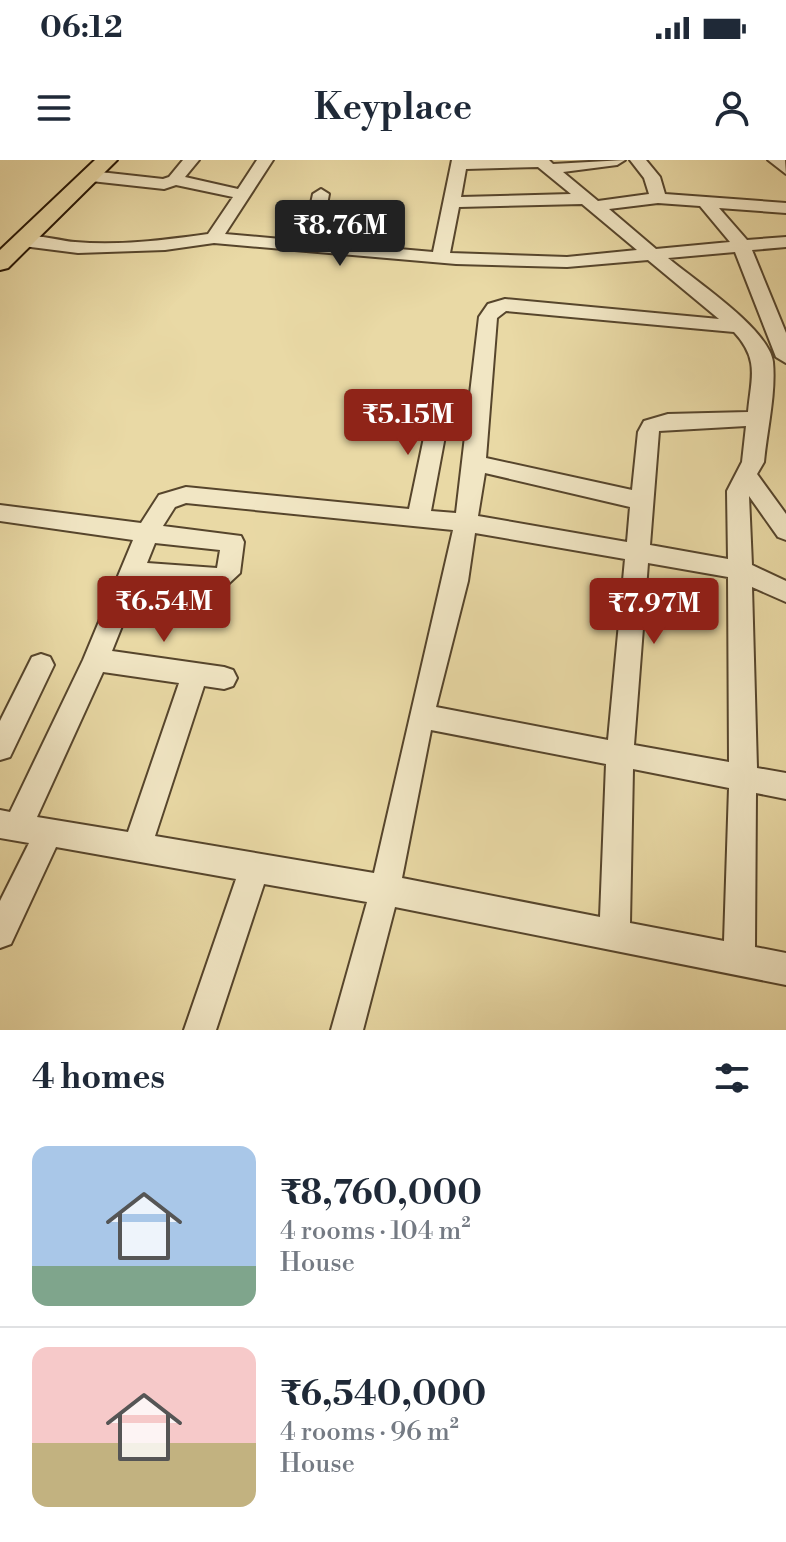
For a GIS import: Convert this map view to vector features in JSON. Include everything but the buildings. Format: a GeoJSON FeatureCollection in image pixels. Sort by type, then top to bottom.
{"type":"FeatureCollection","features":[{"type":"Feature","properties":{"kind":"main road"},"geometry":{"type":"LineString","coordinates":[[0,263],[99,168]]}},
{"type":"Feature","properties":{"kind":"street"},"geometry":{"type":"LineString","coordinates":[[175,180],[191,160]]}},
{"type":"Feature","properties":{"kind":"street"},"geometry":{"type":"LineString","coordinates":[[214,238],[265,160]]}},
{"type":"Feature","properties":{"kind":"street"},"geometry":{"type":"LineString","coordinates":[[441,257],[459,162],[544,164],[617,160]]}},
{"type":"Feature","properties":{"kind":"street"},"geometry":{"type":"LineString","coordinates":[[638,160],[652,177],[658,198]]}},
{"type":"Feature","properties":{"kind":"street"},"geometry":{"type":"LineString","coordinates":[[776,160],[786,169]]}},
{"type":"Feature","properties":{"kind":"street"},"geometry":{"type":"LineString","coordinates":[[544,164],[778,360]]}},
{"type":"Feature","properties":{"kind":"street"},"geometry":{"type":"LineString","coordinates":[[99,168],[158,185],[175,180],[241,194]]}},
{"type":"Feature","properties":{"kind":"street"},"geometry":{"type":"LineString","coordinates":[[311,245],[321,194]]}},
{"type":"Feature","properties":{"kind":"street"},"geometry":{"type":"LineString","coordinates":[[452,202],[592,203],[658,198],[786,208]]}},
{"type":"Feature","properties":{"kind":"street"},"geometry":{"type":"LineString","coordinates":[[704,201],[741,244],[778,360],[758,419],[753,462],[738,491],[743,779],[739,960]]}},
{"type":"Feature","properties":{"kind":"street"},"geometry":{"type":"LineString","coordinates":[[23,241],[78,248],[165,245],[214,238],[441,257],[567,262],[786,242]]}},
{"type":"Feature","properties":{"kind":"street"},"geometry":{"type":"LineString","coordinates":[[347,1030],[385,890],[421,716],[456,581],[475,463],[488,317],[495,308],[505,305],[740,327]]}},
{"type":"Feature","properties":{"kind":"street"},"geometry":{"type":"LineString","coordinates":[[418,519],[441,404]]}},
{"type":"Feature","properties":{"kind":"street"},"geometry":{"type":"LineString","coordinates":[[615,935],[620,755],[651,426],[668,421],[758,419]]}},
{"type":"Feature","properties":{"kind":"street"},"geometry":{"type":"LineString","coordinates":[[475,463],[642,501]]}},
{"type":"Feature","properties":{"kind":"street"},"geometry":{"type":"LineString","coordinates":[[746,475],[786,531]]}},
{"type":"Feature","properties":{"kind":"street"},"geometry":{"type":"LineString","coordinates":[[786,592],[740,570],[466,523],[176,496],[167,501],[147,533],[96,660],[9,826],[385,890],[786,969]]}},
{"type":"Feature","properties":{"kind":"street"},"geometry":{"type":"LineString","coordinates":[[229,541],[244,502]]}},
{"type":"Feature","properties":{"kind":"street"},"geometry":{"type":"LineString","coordinates":[[0,513],[229,541],[234,547],[228,573],[218,579],[132,571]]}},
{"type":"Feature","properties":{"kind":"street"},"geometry":{"type":"LineString","coordinates":[[96,660],[224,678]]}},
{"type":"Feature","properties":{"kind":"street"},"geometry":{"type":"LineString","coordinates":[[0,748],[41,665]]}},
{"type":"Feature","properties":{"kind":"street"},"geometry":{"type":"LineString","coordinates":[[137,847],[195,674]]}},
{"type":"Feature","properties":{"kind":"street"},"geometry":{"type":"LineString","coordinates":[[421,716],[786,786]]}},
{"type":"Feature","properties":{"kind":"street"},"geometry":{"type":"LineString","coordinates":[[0,933],[49,832]]}},
{"type":"Feature","properties":{"kind":"street"},"geometry":{"type":"LineString","coordinates":[[200,1030],[255,867]]}}]}
